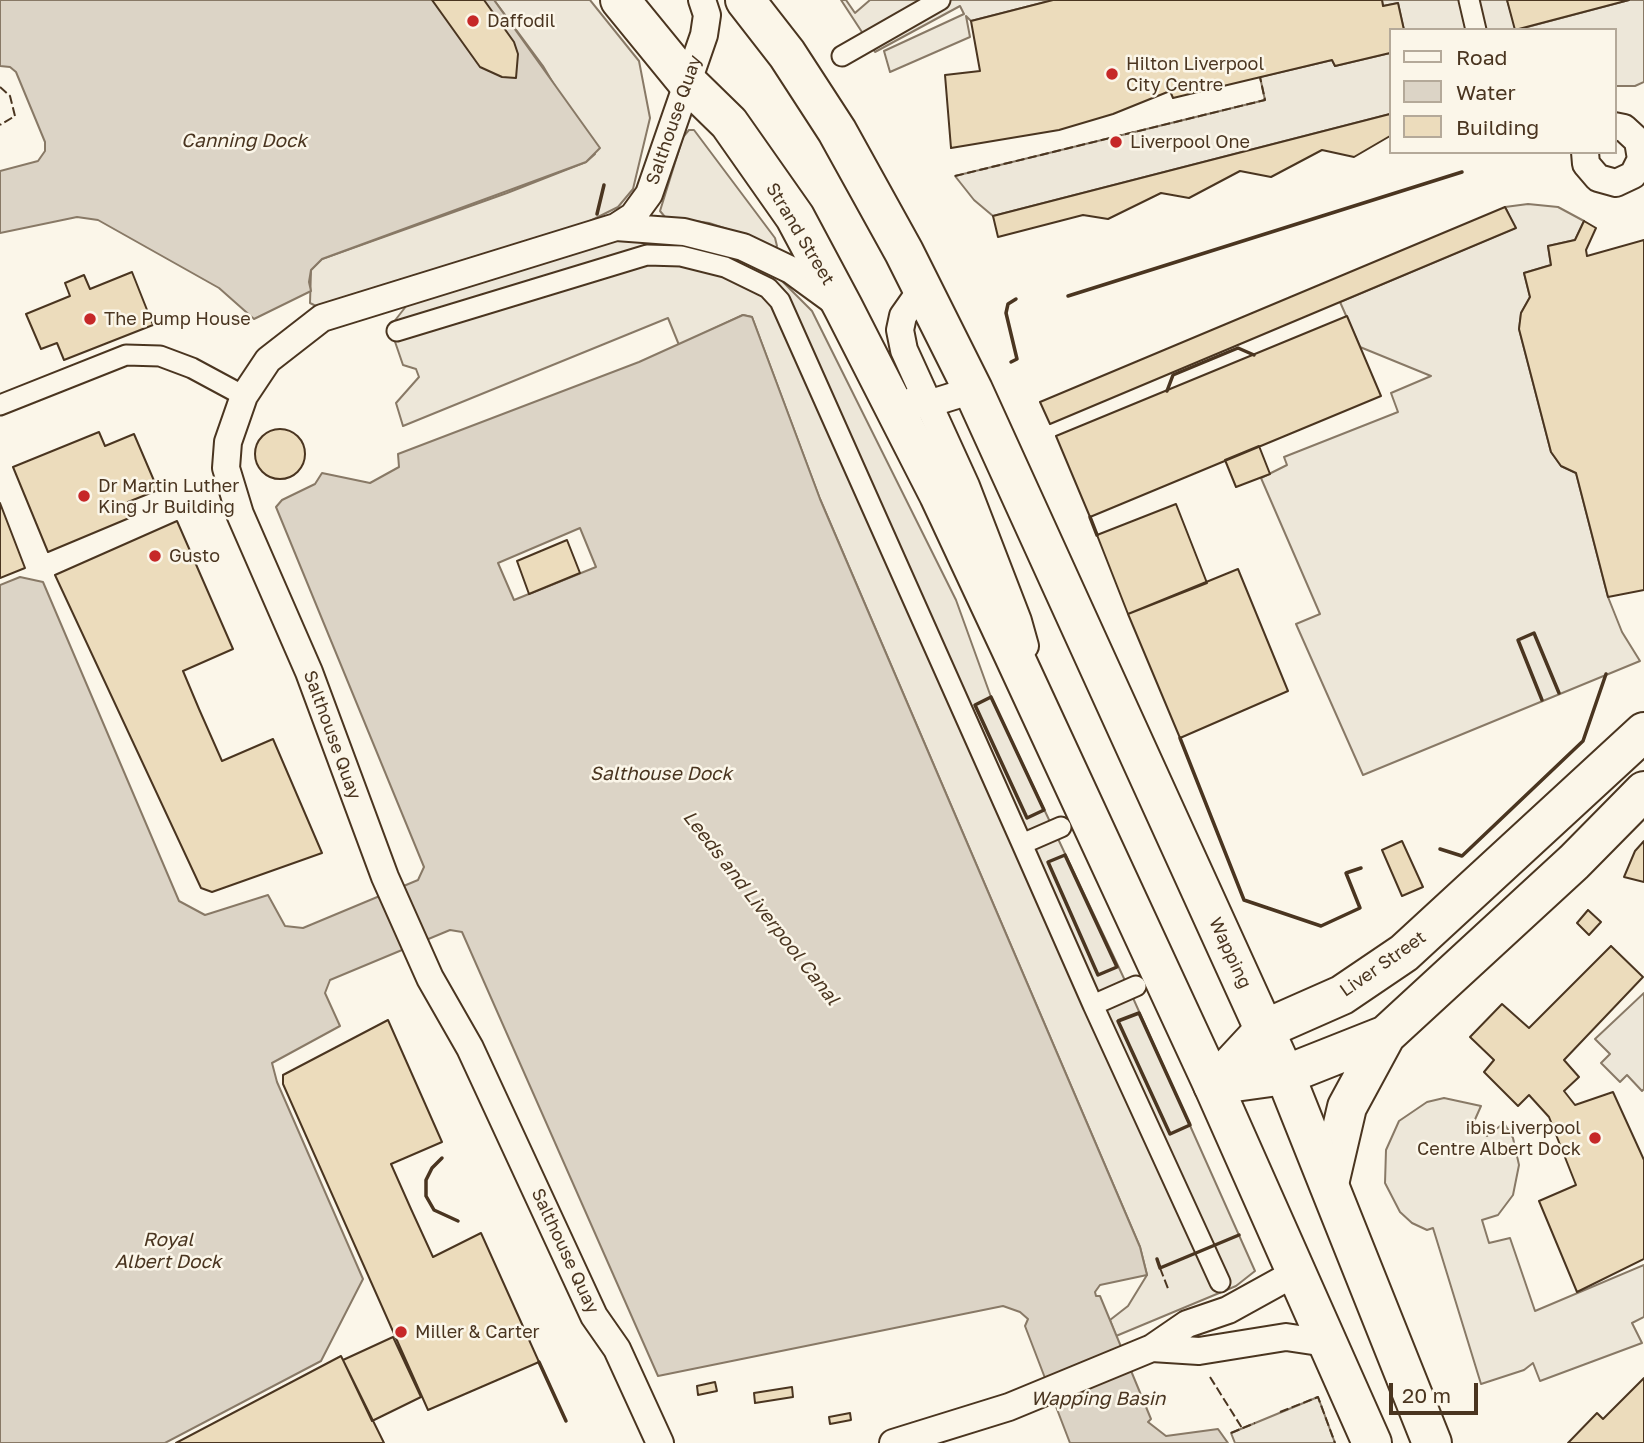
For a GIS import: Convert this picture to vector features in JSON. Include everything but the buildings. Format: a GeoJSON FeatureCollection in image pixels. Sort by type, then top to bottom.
{"type":"FeatureCollection","features":[{"type":"Feature","properties":{"kind":"main road","name":"Strand Street"},"geometry":{"type":"LineString","coordinates":[[620,0],[687,82],[729,123],[795,218],[843,307],[953,491]]}},
{"type":"Feature","properties":{"kind":"main road"},"geometry":{"type":"LineString","coordinates":[[745,0],[788,54],[837,131],[973,390]]}},
{"type":"Feature","properties":{"kind":"main road","name":"Wapping"},"geometry":{"type":"LineString","coordinates":[[973,390],[1286,1075],[1432,1443]]}},
{"type":"Feature","properties":{"kind":"main road"},"geometry":{"type":"LineString","coordinates":[[953,491],[1044,723],[1213,1085],[1372,1443]]}},
{"type":"Feature","properties":{"kind":"main road","name":"Liver Street"},"geometry":{"type":"LineString","coordinates":[[1213,1085],[1265,1030],[1342,995],[1405,953],[1644,732]]}},
{"type":"Feature","properties":{"kind":"main road"},"geometry":{"type":"LineString","coordinates":[[1329,1184],[1347,1107],[1386,1035],[1574,862],[1643,792]]}},
{"type":"Feature","properties":{"kind":"main road"},"geometry":{"type":"LineString","coordinates":[[1213,1085],[1286,1075],[1386,1035]]}},
{"type":"Feature","properties":{"kind":"street","name":"Salthouse Quay"},"geometry":{"type":"LineString","coordinates":[[660,1443],[617,1349],[594,1317],[470,1048],[421,958],[385,877],[309,672],[232,494],[226,468],[228,442],[244,396],[268,360],[322,318],[616,228],[633,216],[649,194],[704,35],[707,15],[702,0]]}},
{"type":"Feature","properties":{"kind":"street"},"geometry":{"type":"LineString","coordinates":[[842,56],[940,0]]}},
{"type":"Feature","properties":{"kind":"street"},"geometry":{"type":"LineString","coordinates":[[1469,0],[1476,28]]}},
{"type":"Feature","properties":{"kind":"street"},"geometry":{"type":"LineString","coordinates":[[1586,154],[1591,172],[1606,182],[1625,180],[1641,169],[1641,149],[1628,123]]}},
{"type":"Feature","properties":{"kind":"street","name":"Salthouse Quay"},"geometry":{"type":"LineString","coordinates":[[616,228],[684,232],[743,247],[791,270],[843,307],[915,405],[928,404]]}},
{"type":"Feature","properties":{"kind":"street"},"geometry":{"type":"LineString","coordinates":[[397,331],[647,255],[681,256],[725,267],[768,288],[780,301],[1093,1005],[1220,1282]]}},
{"type":"Feature","properties":{"kind":"street"},"geometry":{"type":"LineString","coordinates":[[922,289],[903,316],[900,330],[904,350],[928,404],[953,491]]}},
{"type":"Feature","properties":{"kind":"street"},"geometry":{"type":"LineString","coordinates":[[0,405],[126,355],[160,356],[192,368],[244,396]]}},
{"type":"Feature","properties":{"kind":"street"},"geometry":{"type":"LineString","coordinates":[[928,404],[973,390]]}},
{"type":"Feature","properties":{"kind":"street"},"geometry":{"type":"LineString","coordinates":[[1022,844],[1061,827]]}},
{"type":"Feature","properties":{"kind":"street"},"geometry":{"type":"LineString","coordinates":[[1093,1005],[1136,986]]}},
{"type":"Feature","properties":{"kind":"street"},"geometry":{"type":"LineString","coordinates":[[893,1443],[949,1428],[1031,1398],[1152,1348],[1187,1324],[1228,1310],[1295,1273]]}},
{"type":"Feature","properties":{"kind":"street"},"geometry":{"type":"LineString","coordinates":[[1152,1348],[1199,1351],[1286,1337],[1326,1343]]}},
{"type":"Feature","properties":{"kind":"shaded area"},"geometry":{"type":"Polygon","coordinates":[[[494,0],[590,0],[639,61],[650,118],[633,189],[618,207],[588,222],[316,306],[310,303],[311,270],[322,259],[507,193],[586,162],[595,154],[543,66],[494,0]]]}},
{"type":"Feature","properties":{"kind":"shaded area"},"geometry":{"type":"Polygon","coordinates":[[[841,0],[846,0],[855,13],[870,0],[1053,0],[971,21],[966,16],[970,37],[890,72],[884,51],[964,14],[960,6],[875,52],[841,0]]]}},
{"type":"Feature","properties":{"kind":"shaded area"},"geometry":{"type":"Polygon","coordinates":[[[1382,0],[1507,0],[1515,28],[1404,28],[1398,3],[1383,6],[1382,0]]]}},
{"type":"Feature","properties":{"kind":"shaded area"},"geometry":{"type":"Polygon","coordinates":[[[1629,0],[1644,0],[1644,82],[1635,86],[1616,86],[1616,28],[1524,28],[1629,0]]]}},
{"type":"Feature","properties":{"kind":"shaded area"},"geometry":{"type":"Polygon","coordinates":[[[1388,53],[1388,115],[993,216],[974,200],[955,176],[1265,100],[1260,77],[1332,60],[1335,66],[1388,53]]]}},
{"type":"Feature","properties":{"kind":"shaded area"},"geometry":{"type":"Polygon","coordinates":[[[689,130],[694,130],[775,238],[777,246],[772,250],[733,231],[709,223],[665,217],[660,211],[683,137],[689,130]]]}},
{"type":"Feature","properties":{"kind":"shaded area"},"geometry":{"type":"Polygon","coordinates":[[[1528,204],[1558,207],[1584,221],[1575,240],[1548,246],[1551,265],[1524,273],[1530,297],[1521,313],[1519,329],[1551,452],[1561,466],[1576,473],[1608,597],[1622,632],[1640,661],[1363,775],[1296,624],[1320,614],[1261,478],[1287,465],[1284,457],[1398,412],[1391,393],[1431,376],[1360,347],[1340,302],[1515,228],[1505,207],[1528,204]]]}},
{"type":"Feature","properties":{"kind":"shaded area"},"geometry":{"type":"Polygon","coordinates":[[[655,228],[736,258],[780,279],[812,311],[956,600],[991,697],[1129,989],[1255,1271],[1236,1286],[1116,1336],[1110,1320],[1128,1306],[1147,1275],[1140,1247],[820,499],[752,317],[743,315],[679,345],[668,318],[403,426],[396,403],[419,377],[416,369],[403,365],[392,333],[393,323],[407,305],[655,228]]]}},
{"type":"Feature","properties":{"kind":"shaded area"},"geometry":{"type":"Polygon","coordinates":[[[1644,993],[1642,1091],[1627,1075],[1620,1082],[1601,1063],[1610,1054],[1595,1039],[1644,993]]]}},
{"type":"Feature","properties":{"kind":"shaded area"},"geometry":{"type":"Polygon","coordinates":[[[1444,1098],[1481,1106],[1473,1124],[1487,1136],[1504,1123],[1513,1138],[1519,1165],[1513,1195],[1498,1215],[1482,1220],[1489,1243],[1510,1238],[1535,1311],[1644,1265],[1644,1317],[1632,1323],[1642,1343],[1540,1381],[1533,1363],[1524,1370],[1481,1384],[1433,1228],[1427,1230],[1412,1223],[1400,1212],[1385,1183],[1386,1150],[1399,1121],[1427,1102],[1444,1098]]]}},
{"type":"Feature","properties":{"kind":"shaded area"},"geometry":{"type":"Polygon","coordinates":[[[1318,1397],[1335,1443],[1235,1443],[1231,1433],[1318,1397]]]}},
{"type":"Feature","properties":{"kind":"water","name":"Canning Dock"},"geometry":{"type":"Polygon","coordinates":[[[0,0],[494,0],[600,148],[586,162],[322,259],[311,270],[311,291],[254,319],[219,288],[98,220],[77,217],[0,233],[0,171],[38,161],[45,151],[45,142],[16,72],[10,67],[0,66],[0,0]]]}},
{"type":"Feature","properties":{"kind":"water","name":"Salthouse Dock"},"geometry":{"type":"Polygon","coordinates":[[[743,315],[752,317],[820,499],[1140,1247],[1147,1275],[1100,1285],[1095,1292],[1096,1296],[1100,1296],[1151,1419],[1148,1422],[1166,1436],[1218,1429],[1228,1443],[1070,1443],[1025,1326],[1028,1319],[1020,1312],[1003,1306],[658,1376],[462,932],[450,930],[330,980],[325,993],[340,1026],[272,1063],[277,1082],[363,1279],[321,1361],[165,1443],[0,1443],[0,585],[20,577],[43,582],[179,901],[205,915],[268,895],[285,926],[303,928],[418,880],[424,867],[276,507],[282,500],[315,484],[322,473],[370,483],[399,467],[398,454],[639,362],[743,315]]]}},
{"type":"Feature","properties":{"kind":"pier"},"geometry":{"type":"Polygon","coordinates":[[[580,528],[596,567],[514,600],[498,563],[580,528]]]}},
{"type":"Feature","properties":{"kind":"fence"},"geometry":{"type":"LineString","coordinates":[[955,176],[1265,100],[1260,77]]}},
{"type":"Feature","properties":{"kind":"fence"},"geometry":{"type":"LineString","coordinates":[[0,87],[10,96],[15,116],[0,125]]}},
{"type":"Feature","properties":{"kind":"fence"},"geometry":{"type":"LineString","coordinates":[[1160,1268],[1169,1291]]}},
{"type":"Feature","properties":{"kind":"fence"},"geometry":{"type":"LineString","coordinates":[[1210,1377],[1242,1428]]}},
{"type":"Feature","properties":{"kind":"fence"},"geometry":{"type":"LineString","coordinates":[[1280,1412],[1318,1397],[1335,1443]]}},
{"type":"Feature","properties":{"kind":"fence"},"geometry":{"type":"LineString","coordinates":[[1231,1433],[1255,1423]]}},
{"type":"Feature","properties":{"kind":"wall"},"geometry":{"type":"LineString","coordinates":[[1068,296],[1462,172]]}},
{"type":"Feature","properties":{"kind":"wall"},"geometry":{"type":"LineString","coordinates":[[597,214],[604,185]]}},
{"type":"Feature","properties":{"kind":"wall"},"geometry":{"type":"LineString","coordinates":[[1011,362],[1017,359],[1006,313],[1008,304],[1016,299]]}},
{"type":"Feature","properties":{"kind":"wall"},"geometry":{"type":"LineString","coordinates":[[1167,391],[1173,375],[1238,348],[1254,355]]}},
{"type":"Feature","properties":{"kind":"wall"},"geometry":{"type":"LineString","coordinates":[[1090,517],[1097,535]]}},
{"type":"Feature","properties":{"kind":"wall"},"geometry":{"type":"LineString","coordinates":[[1542,700],[1518,640],[1534,633],[1559,693]]}},
{"type":"Feature","properties":{"kind":"wall"},"geometry":{"type":"LineString","coordinates":[[1440,849],[1462,856],[1583,741],[1606,674]]}},
{"type":"Feature","properties":{"kind":"wall"},"geometry":{"type":"LineString","coordinates":[[991,697],[1044,810],[1027,818],[975,705],[991,697]]}},
{"type":"Feature","properties":{"kind":"wall"},"geometry":{"type":"LineString","coordinates":[[1180,738],[1244,900],[1321,926],[1360,908],[1346,873],[1361,868]]}},
{"type":"Feature","properties":{"kind":"wall"},"geometry":{"type":"LineString","coordinates":[[1065,855],[1117,967],[1098,975],[1048,862],[1065,855]]}},
{"type":"Feature","properties":{"kind":"wall"},"geometry":{"type":"LineString","coordinates":[[1139,1013],[1190,1125],[1170,1134],[1118,1021],[1139,1013]]}},
{"type":"Feature","properties":{"kind":"wall"},"geometry":{"type":"LineString","coordinates":[[442,1158],[432,1168],[426,1180],[426,1196],[434,1210],[458,1221]]}},
{"type":"Feature","properties":{"kind":"wall"},"geometry":{"type":"LineString","coordinates":[[1157,1259],[1160,1268],[1239,1235]]}},
{"type":"Feature","properties":{"kind":"wall"},"geometry":{"type":"LineString","coordinates":[[539,1362],[566,1421]]}},
{"type":"Feature","properties":{"kind":"place","name":"Daffodil"},"geometry":{"type":"Point","coordinates":[473,21]}},
{"type":"Feature","properties":{"kind":"place","name":"Hilton Liverpool City Centre"},"geometry":{"type":"Point","coordinates":[1112,74]}},
{"type":"Feature","properties":{"kind":"place","name":"Liverpool One"},"geometry":{"type":"Point","coordinates":[1116,142]}},
{"type":"Feature","properties":{"kind":"place","name":"The Pump House"},"geometry":{"type":"Point","coordinates":[90,319]}},
{"type":"Feature","properties":{"kind":"place","name":"Dr Martin Luther King Jr Building"},"geometry":{"type":"Point","coordinates":[84,496]}},
{"type":"Feature","properties":{"kind":"place","name":"Gusto"},"geometry":{"type":"Point","coordinates":[155,556]}},
{"type":"Feature","properties":{"kind":"place","name":"ibis Liverpool Centre Albert Dock"},"geometry":{"type":"Point","coordinates":[1595,1138]}},
{"type":"Feature","properties":{"kind":"place","name":"Miller & Carter"},"geometry":{"type":"Point","coordinates":[401,1332]}},
{"type":"Feature","properties":{"kind":"water label","name":"Leeds and Liverpool Canal"},"geometry":{"type":"Point","coordinates":[761,908]}},
{"type":"Feature","properties":{"kind":"water label","name":"Royal Albert Dock"},"geometry":{"type":"Point","coordinates":[168,1251]}},
{"type":"Feature","properties":{"kind":"water label","name":"Wapping Basin"},"geometry":{"type":"Point","coordinates":[1098,1399]}}]}
